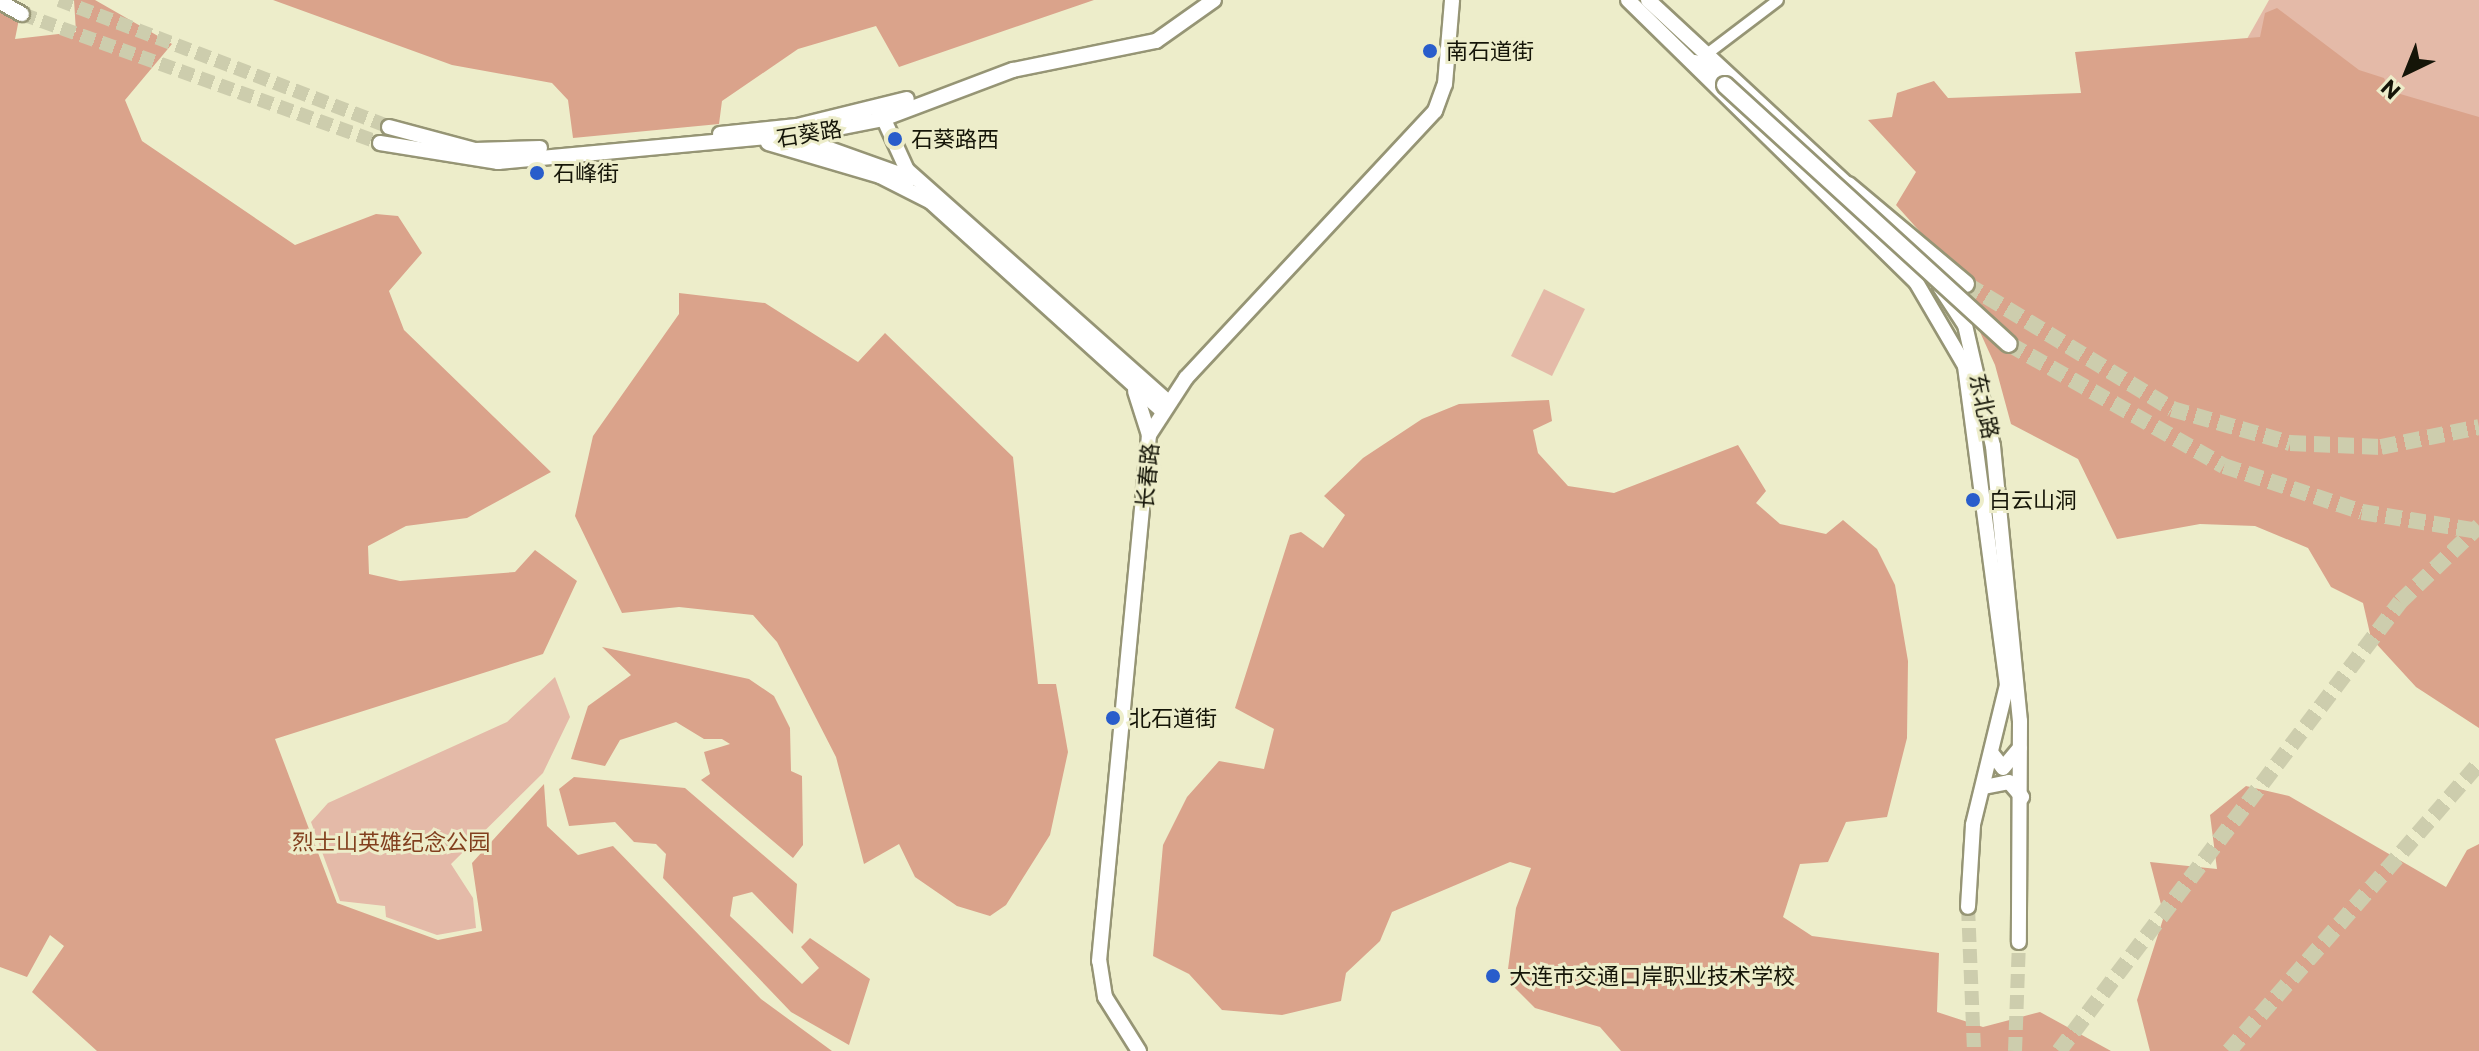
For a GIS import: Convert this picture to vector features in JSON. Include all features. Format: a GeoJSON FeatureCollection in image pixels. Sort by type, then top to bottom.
{"type":"FeatureCollection","features":[{"type":"Feature","properties":{"kind":"highway"},"geometry":{"type":"LineString","coordinates":[[1701,59],[1725,85],[2009,344]]}},
{"type":"Feature","properties":{"kind":"highway"},"geometry":{"type":"LineString","coordinates":[[1848,185],[1966,284]]}},
{"type":"Feature","properties":{"kind":"main road","name":"石葵路"},"geometry":{"type":"LineString","coordinates":[[380,143],[498,162],[759,136],[875,116],[1009,63],[1155,34],[1203,0]]}},
{"type":"Feature","properties":{"kind":"main road","name":"石葵路"},"geometry":{"type":"LineString","coordinates":[[389,127],[451,146],[501,151],[793,136],[875,116],[1013,70],[1156,41],[1214,0]]}},
{"type":"Feature","properties":{"kind":"main road"},"geometry":{"type":"LineString","coordinates":[[1160,401],[1186,378],[1435,111],[1445,84],[1452,0]]}},
{"type":"Feature","properties":{"kind":"main road","name":"东北路"},"geometry":{"type":"LineString","coordinates":[[1628,0],[1848,185],[1909,248],[1965,325],[1993,446],[2020,748],[2019,942]]}},
{"type":"Feature","properties":{"kind":"main road","name":"东北路"},"geometry":{"type":"LineString","coordinates":[[1648,0],[1916,282],[1952,335],[1981,451],[2007,685],[1984,787],[1968,907]]}},
{"type":"Feature","properties":{"kind":"main road"},"geometry":{"type":"LineString","coordinates":[[0,2],[22,14]]}},
{"type":"Feature","properties":{"kind":"main road"},"geometry":{"type":"LineString","coordinates":[[857,157],[853,138],[875,116]]}},
{"type":"Feature","properties":{"kind":"main road"},"geometry":{"type":"LineString","coordinates":[[875,116],[888,158],[883,167]]}},
{"type":"Feature","properties":{"kind":"main road"},"geometry":{"type":"LineString","coordinates":[[875,116],[898,157],[919,181],[1160,401]]}},
{"type":"Feature","properties":{"kind":"main road"},"geometry":{"type":"LineString","coordinates":[[759,136],[880,176],[931,202],[1134,390],[1160,401]]}},
{"type":"Feature","properties":{"kind":"main road"},"geometry":{"type":"LineString","coordinates":[[793,136],[919,181]]}},
{"type":"Feature","properties":{"kind":"main road"},"geometry":{"type":"LineString","coordinates":[[1134,390],[1149,435]]}},
{"type":"Feature","properties":{"kind":"main road","name":"长春路"},"geometry":{"type":"LineString","coordinates":[[1139,1051],[1105,997],[1099,961],[1149,435],[1160,401]]}},
{"type":"Feature","properties":{"kind":"main road"},"geometry":{"type":"LineString","coordinates":[[1993,755],[2003,768],[2020,748]]}},
{"type":"Feature","properties":{"kind":"main road"},"geometry":{"type":"LineString","coordinates":[[1984,787],[2009,782],[2022,797]]}},
{"type":"Feature","properties":{"kind":"street"},"geometry":{"type":"LineString","coordinates":[[1701,59],[1778,0]]}},
{"type":"Feature","properties":{"kind":"green space"},"geometry":{"type":"Polygon","coordinates":[[[2269,0],[2479,0],[2479,406],[2213,99],[2269,0]]]}},
{"type":"Feature","properties":{"kind":"green space"},"geometry":{"type":"Polygon","coordinates":[[[1544,289],[1585,309],[1552,376],[1511,356],[1544,289]]]}},
{"type":"Feature","properties":{"kind":"green space","name":"烈士山英雄纪念公园"},"geometry":{"type":"Polygon","coordinates":[[[555,677],[570,717],[543,773],[451,864],[473,898],[476,928],[437,935],[386,917],[385,906],[340,901],[311,822],[328,803],[507,722],[555,677]]]}},
{"type":"Feature","properties":{"kind":"shaded area"},"geometry":{"type":"Polygon","coordinates":[[[74,0],[95,0],[172,44],[125,100],[142,141],[295,245],[376,214],[398,216],[422,253],[389,291],[404,330],[551,472],[467,518],[406,526],[368,546],[369,574],[400,581],[515,572],[535,550],[577,581],[543,654],[275,739],[337,903],[438,940],[482,931],[472,863],[544,784],[547,826],[578,855],[613,846],[761,999],[832,1051],[97,1051],[32,992],[64,946],[50,935],[27,977],[0,967],[0,8],[19,19],[15,39],[76,32],[74,0]]]}},
{"type":"Feature","properties":{"kind":"shaded area"},"geometry":{"type":"Polygon","coordinates":[[[273,0],[1094,0],[899,67],[876,26],[798,49],[722,101],[719,124],[573,138],[568,100],[552,83],[452,65],[273,0]]]}},
{"type":"Feature","properties":{"kind":"shaded area"},"geometry":{"type":"Polygon","coordinates":[[[2277,8],[2359,70],[2384,78],[2390,91],[2479,117],[2479,728],[2416,687],[2371,638],[2363,603],[2331,587],[2308,548],[2255,526],[2200,524],[2117,539],[2078,459],[2011,424],[1995,365],[1949,264],[1896,205],[1916,172],[1868,120],[1892,117],[1897,93],[1934,81],[1948,98],[2081,93],[2075,52],[2260,37],[2265,13],[2277,8]]]}},
{"type":"Feature","properties":{"kind":"shaded area"},"geometry":{"type":"Polygon","coordinates":[[[679,293],[765,303],[858,362],[885,333],[1013,457],[1038,684],[1056,684],[1068,752],[1050,835],[1006,905],[990,916],[957,906],[915,877],[899,844],[864,864],[836,757],[777,642],[753,615],[679,607],[622,613],[575,516],[593,436],[679,314],[679,293]]]}},
{"type":"Feature","properties":{"kind":"shaded area"},"geometry":{"type":"Polygon","coordinates":[[[1549,400],[1552,421],[1533,430],[1538,453],[1568,486],[1614,493],[1738,445],[1766,491],[1756,503],[1780,524],[1826,534],[1843,520],[1877,549],[1895,585],[1908,661],[1907,738],[1887,817],[1846,822],[1828,862],[1800,864],[1783,917],[1812,936],[1939,953],[1937,1012],[1983,1027],[2040,1012],[2111,1051],[1621,1051],[1600,1027],[1535,1008],[1514,987],[1508,969],[1516,908],[1531,868],[1510,862],[1392,912],[1380,941],[1346,973],[1341,1001],[1282,1015],[1222,1010],[1189,974],[1153,956],[1163,845],[1187,797],[1219,761],[1264,769],[1274,729],[1235,708],[1290,535],[1301,532],[1323,548],[1345,515],[1324,496],[1363,458],[1422,419],[1459,404],[1549,400]]]}},
{"type":"Feature","properties":{"kind":"shaded area"},"geometry":{"type":"Polygon","coordinates":[[[602,647],[749,679],[774,696],[790,728],[791,771],[802,776],[803,845],[793,858],[701,780],[710,774],[704,752],[730,744],[722,739],[704,739],[676,722],[620,740],[605,766],[571,759],[588,706],[631,675],[602,647]]]}},
{"type":"Feature","properties":{"kind":"shaded area"},"geometry":{"type":"Polygon","coordinates":[[[574,777],[685,788],[797,884],[793,934],[752,892],[733,897],[730,916],[802,984],[819,968],[801,947],[810,938],[870,979],[849,1045],[791,1012],[663,878],[666,854],[656,844],[634,842],[615,822],[569,826],[559,789],[574,777]]]}},
{"type":"Feature","properties":{"kind":"shaded area"},"geometry":{"type":"Polygon","coordinates":[[[2246,786],[2289,796],[2446,887],[2467,850],[2479,844],[2479,1051],[2150,1051],[2137,1000],[2164,916],[2150,862],[2217,869],[2210,815],[2246,786]]]}},
{"type":"Feature","properties":{"kind":"tunnel"},"geometry":{"type":"LineString","coordinates":[[59,0],[389,127]]}},
{"type":"Feature","properties":{"kind":"tunnel"},"geometry":{"type":"LineString","coordinates":[[22,14],[380,143]]}},
{"type":"Feature","properties":{"kind":"tunnel"},"geometry":{"type":"LineString","coordinates":[[1966,284],[2172,409],[2290,443],[2381,447],[2479,427]]}},
{"type":"Feature","properties":{"kind":"tunnel"},"geometry":{"type":"LineString","coordinates":[[2009,344],[2224,466],[2362,512],[2478,531]]}},
{"type":"Feature","properties":{"kind":"tunnel"},"geometry":{"type":"LineString","coordinates":[[2059,1051],[2400,602],[2479,526]]}},
{"type":"Feature","properties":{"kind":"tunnel"},"geometry":{"type":"LineString","coordinates":[[2229,1051],[2479,763]]}},
{"type":"Feature","properties":{"kind":"tunnel"},"geometry":{"type":"LineString","coordinates":[[1968,907],[1974,1051]]}},
{"type":"Feature","properties":{"kind":"tunnel"},"geometry":{"type":"LineString","coordinates":[[2015,1051],[2019,942]]}},
{"type":"Feature","properties":{"kind":"place","name":"南石道街"},"geometry":{"type":"Point","coordinates":[1430,51]}},
{"type":"Feature","properties":{"kind":"place","name":"石葵路西"},"geometry":{"type":"Point","coordinates":[895,139]}},
{"type":"Feature","properties":{"kind":"place","name":"石峰街"},"geometry":{"type":"Point","coordinates":[537,173]}},
{"type":"Feature","properties":{"kind":"place","name":"白云山洞"},"geometry":{"type":"Point","coordinates":[1973,500]}},
{"type":"Feature","properties":{"kind":"place","name":"北石道街"},"geometry":{"type":"Point","coordinates":[1113,718]}},
{"type":"Feature","properties":{"kind":"place","name":"大连市交通口岸职业技术学校"},"geometry":{"type":"Point","coordinates":[1493,976]}}]}
